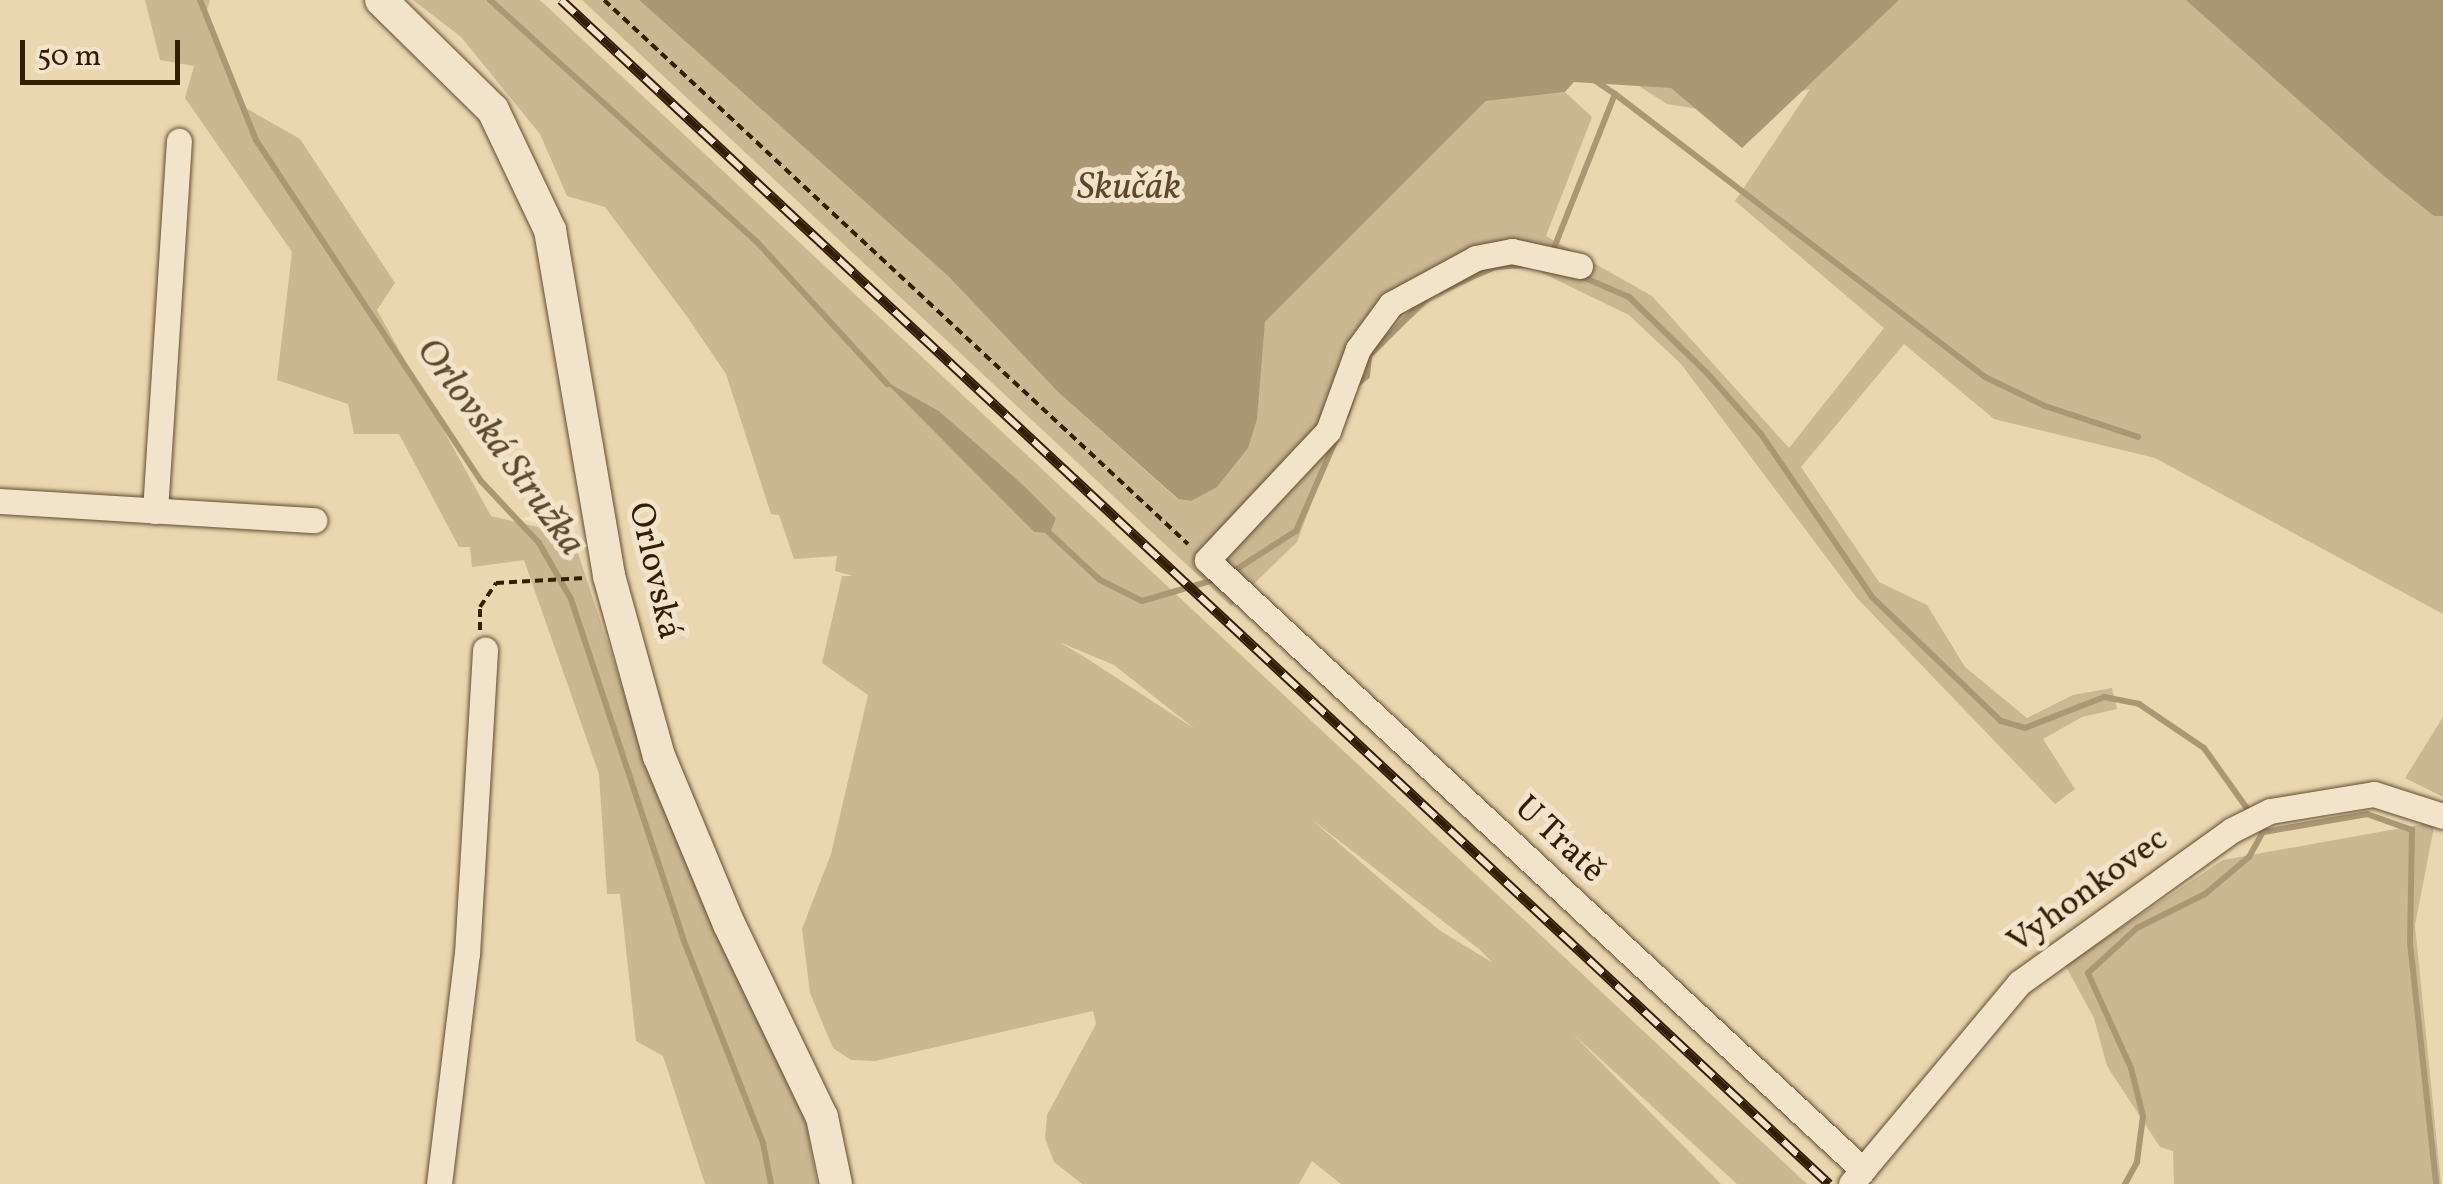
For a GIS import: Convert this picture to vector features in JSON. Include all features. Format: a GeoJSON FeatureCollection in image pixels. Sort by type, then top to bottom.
{"type":"FeatureCollection","features":[{"type":"Feature","properties":{"kind":"main road","name":"Orlovská"},"geometry":{"type":"LineString","coordinates":[[381,0],[494,110],[550,230],[609,576],[659,756],[728,924],[822,1117],[836,1184]]}},
{"type":"Feature","properties":{"kind":"street"},"geometry":{"type":"LineString","coordinates":[[155,511],[178,141]]}},
{"type":"Feature","properties":{"kind":"street"},"geometry":{"type":"LineString","coordinates":[[1210,564],[1328,431],[1358,348],[1390,304],[1476,258],[1512,251],[1572,264]]}},
{"type":"Feature","properties":{"kind":"street"},"geometry":{"type":"LineString","coordinates":[[0,502],[314,520]]}},
{"type":"Feature","properties":{"kind":"street","name":"U Tratě"},"geometry":{"type":"LineString","coordinates":[[1210,564],[1857,1177]]}},
{"type":"Feature","properties":{"kind":"street"},"geometry":{"type":"LineString","coordinates":[[439,1184],[467,954],[485,650]]}},
{"type":"Feature","properties":{"kind":"street","name":"Vyhonkovec"},"geometry":{"type":"LineString","coordinates":[[1857,1177],[2020,984],[2241,826],[2267,813],[2374,794],[2443,816]]}},
{"type":"Feature","properties":{"kind":"path"},"geometry":{"type":"LineString","coordinates":[[604,0],[1210,564]]}},
{"type":"Feature","properties":{"kind":"path"},"geometry":{"type":"LineString","coordinates":[[485,650],[480,606],[496,582],[568,579]]}},
{"type":"Feature","properties":{"kind":"shaded area"},"geometry":{"type":"Polygon","coordinates":[[[145,0],[210,0],[206,13],[244,107],[300,139],[395,283],[377,310],[491,516],[572,535],[658,796],[806,1123],[817,1184],[705,1184],[663,1056],[636,1041],[620,894],[607,894],[599,774],[524,560],[472,567],[470,547],[459,547],[399,434],[354,434],[348,404],[277,380],[292,252],[185,98],[194,66],[160,60],[145,0]]]}},
{"type":"Feature","properties":{"kind":"shaded area"},"geometry":{"type":"Polygon","coordinates":[[[413,0],[540,0],[1807,1184],[1737,1184],[1572,1033],[1721,1184],[1341,1184],[1312,1161],[1299,1184],[1082,1184],[1054,1162],[1045,1138],[1047,1115],[1096,1024],[1093,1011],[875,1061],[851,1060],[833,1048],[810,993],[802,929],[831,854],[868,695],[822,663],[842,576],[853,576],[835,571],[837,556],[794,559],[779,515],[771,514],[726,374],[605,207],[567,196],[540,134],[461,37],[413,0]],[[886,383],[1034,532],[1056,518],[939,411],[886,383]],[[1059,642],[1195,729],[1114,665],[1059,642]],[[1311,819],[1439,930],[1493,963],[1311,819]]]}},
{"type":"Feature","properties":{"kind":"shaded area"},"geometry":{"type":"Polygon","coordinates":[[[582,0],[639,0],[948,276],[1058,392],[1177,499],[1191,501],[1262,349],[1265,322],[1486,101],[1565,92],[1592,117],[1546,236],[1652,296],[1789,448],[1884,328],[1735,201],[1810,89],[1717,112],[1667,104],[1504,0],[2443,0],[2443,614],[2155,458],[1994,419],[1904,344],[1801,467],[1879,582],[1927,605],[1965,667],[2027,718],[2073,695],[2112,688],[2117,709],[2082,717],[2043,739],[2075,789],[2055,804],[1857,598],[1681,364],[1629,315],[1534,269],[1496,268],[1430,302],[1367,357],[1297,542],[1231,606],[582,0]]]}},
{"type":"Feature","properties":{"kind":"shaded area"},"geometry":{"type":"Polygon","coordinates":[[[2443,717],[2443,797],[2405,778],[2443,717]]]}},
{"type":"Feature","properties":{"kind":"shaded area"},"geometry":{"type":"Polygon","coordinates":[[[2435,822],[2415,925],[2441,1184],[2174,1184],[2173,1151],[2160,1147],[2107,1066],[2094,1018],[2065,965],[2223,860],[2435,822]]]}},
{"type":"Feature","properties":{"kind":"water","name":"Skučák"},"geometry":{"type":"Polygon","coordinates":[[[639,0],[1899,0],[1742,148],[1671,88],[1574,82],[1565,92],[1486,101],[1265,322],[1257,419],[1248,448],[1217,487],[1191,501],[1178,499],[1058,392],[948,276],[639,0]]]}},
{"type":"Feature","properties":{"kind":"water"},"geometry":{"type":"Polygon","coordinates":[[[2186,0],[2443,0],[2443,216],[2434,216],[2384,176],[2186,0]]]}},
{"type":"Feature","properties":{"kind":"water"},"geometry":{"type":"Polygon","coordinates":[[[883,380],[939,411],[1023,485],[1056,518],[1050,533],[1034,532],[883,380]]]}},
{"type":"Feature","properties":{"kind":"waterway","name":"Orlovská Stružka"},"geometry":{"type":"LineString","coordinates":[[200,0],[256,140],[481,481],[539,543],[571,599],[684,941],[763,1143],[771,1184]]}},
{"type":"Feature","properties":{"kind":"waterway"},"geometry":{"type":"LineString","coordinates":[[490,0],[757,242],[887,384]]}},
{"type":"Feature","properties":{"kind":"waterway"},"geometry":{"type":"LineString","coordinates":[[1552,253],[1615,94],[1593,79]]}},
{"type":"Feature","properties":{"kind":"waterway"},"geometry":{"type":"LineString","coordinates":[[1615,94],[1985,377],[2045,406],[2138,437]]}},
{"type":"Feature","properties":{"kind":"waterway"},"geometry":{"type":"LineString","coordinates":[[1440,291],[1495,267],[1522,265]]}},
{"type":"Feature","properties":{"kind":"waterway"},"geometry":{"type":"LineString","coordinates":[[1578,275],[1629,297],[1707,373],[1761,434],[1872,597],[2001,721],[2025,728],[2104,697],[2139,704],[2204,748],[2251,814]]}},
{"type":"Feature","properties":{"kind":"waterway"},"geometry":{"type":"LineString","coordinates":[[1346,416],[1356,385],[1367,376],[1369,356],[1429,296]]}},
{"type":"Feature","properties":{"kind":"waterway"},"geometry":{"type":"LineString","coordinates":[[1229,574],[1296,531],[1337,437]]}},
{"type":"Feature","properties":{"kind":"waterway"},"geometry":{"type":"LineString","coordinates":[[1044,528],[1100,580],[1142,601],[1217,579]]}},
{"type":"Feature","properties":{"kind":"waterway"},"geometry":{"type":"LineString","coordinates":[[2264,832],[2367,814],[2412,830],[2410,943],[2436,1184]]}},
{"type":"Feature","properties":{"kind":"waterway"},"geometry":{"type":"LineString","coordinates":[[2125,1184],[2137,1162],[2143,1116],[2131,1068],[2088,973],[2137,928],[2205,894],[2249,857],[2263,832],[2258,824]]}},
{"type":"Feature","properties":{"kind":"railway"},"geometry":{"type":"LineString","coordinates":[[561,0],[1829,1184]]}}]}
